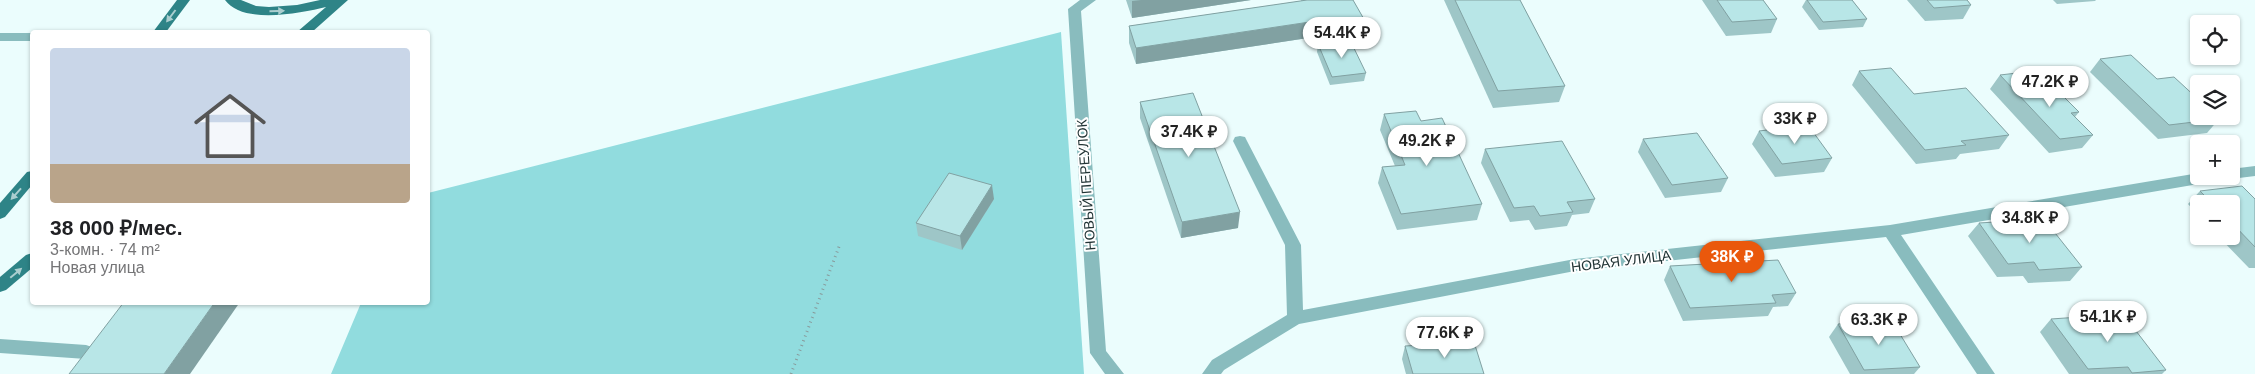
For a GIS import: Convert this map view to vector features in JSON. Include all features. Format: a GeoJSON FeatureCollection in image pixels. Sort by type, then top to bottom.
{"type":"FeatureCollection","features":[{"type":"Feature","properties":{"kind":"main road"},"geometry":{"type":"LineString","coordinates":[[161,30],[184,0]]}},
{"type":"Feature","properties":{"kind":"main road"},"geometry":{"type":"LineString","coordinates":[[231,0],[259,11],[289,11],[337,0]]}},
{"type":"Feature","properties":{"kind":"main road"},"geometry":{"type":"LineString","coordinates":[[306,30],[342,0]]}},
{"type":"Feature","properties":{"kind":"main road"},"geometry":{"type":"LineString","coordinates":[[0,213],[30,178]]}},
{"type":"Feature","properties":{"kind":"main road"},"geometry":{"type":"LineString","coordinates":[[0,286],[30,261]]}},
{"type":"Feature","properties":{"kind":"street","name":"НОВЫЙ ПЕРЕУЛОК"},"geometry":{"type":"LineString","coordinates":[[1090,0],[1069,4],[1098,353],[1115,374]]}},
{"type":"Feature","properties":{"kind":"street"},"geometry":{"type":"LineString","coordinates":[[0,37],[30,37]]}},
{"type":"Feature","properties":{"kind":"street"},"geometry":{"type":"LineString","coordinates":[[1240,141],[1293,245],[1295,318]]}},
{"type":"Feature","properties":{"kind":"street"},"geometry":{"type":"LineString","coordinates":[[2240,173],[2255,171]]}},
{"type":"Feature","properties":{"kind":"street","name":"НОВАЯ УЛИЦА"},"geometry":{"type":"LineString","coordinates":[[1215,370],[1295,318],[1575,265],[1890,231],[2190,180]]}},
{"type":"Feature","properties":{"kind":"street"},"geometry":{"type":"LineString","coordinates":[[1890,231],[1986,374]]}},
{"type":"Feature","properties":{"kind":"street"},"geometry":{"type":"LineString","coordinates":[[0,346],[86,352]]}},
{"type":"Feature","properties":{"kind":"path"},"geometry":{"type":"LineString","coordinates":[[791,374],[840,244]]}},
{"type":"Feature","properties":{"kind":"shaded area"},"geometry":{"type":"Polygon","coordinates":[[[1061,32],[1084,374],[331,374],[360,305],[430,305],[430,192],[1061,32]]]}},
{"type":"Feature","properties":{"kind":"building"},"geometry":{"type":"Polygon","coordinates":[[[1307,0],[1353,0],[1365,21],[1326,27],[1323,20],[1136,48],[1129,26],[1307,0]]]}},
{"type":"Feature","properties":{"kind":"building"},"geometry":{"type":"Polygon","coordinates":[[[1455,0],[1520,0],[1565,86],[1498,91],[1455,0]]]}},
{"type":"Feature","properties":{"kind":"building"},"geometry":{"type":"Polygon","coordinates":[[[1717,0],[1763,0],[1777,19],[1732,22],[1717,0]]]}},
{"type":"Feature","properties":{"kind":"building"},"geometry":{"type":"Polygon","coordinates":[[[1807,0],[1852,0],[1867,19],[1823,22],[1807,0]]]}},
{"type":"Feature","properties":{"kind":"building"},"geometry":{"type":"Polygon","coordinates":[[[1927,0],[1967,0],[1971,5],[1934,8],[1927,0]]]}},
{"type":"Feature","properties":{"kind":"building"},"geometry":{"type":"Polygon","coordinates":[[[1350,40],[1366,73],[1332,77],[1318,44],[1350,40]]]}},
{"type":"Feature","properties":{"kind":"building"},"geometry":{"type":"Polygon","coordinates":[[[2131,55],[2157,79],[2174,77],[2190,92],[2190,122],[2169,125],[2100,59],[2131,55]]]}},
{"type":"Feature","properties":{"kind":"building"},"geometry":{"type":"Polygon","coordinates":[[[1891,68],[1914,94],[1966,88],[2009,135],[1961,141],[1966,145],[1925,150],[1859,71],[1891,68]]]}},
{"type":"Feature","properties":{"kind":"building"},"geometry":{"type":"Polygon","coordinates":[[[2017,73],[2036,93],[2057,90],[2079,112],[2071,113],[2093,135],[2060,139],[2000,75],[2017,73]]]}},
{"type":"Feature","properties":{"kind":"building"},"geometry":{"type":"Polygon","coordinates":[[[1193,93],[1240,212],[1182,222],[1140,102],[1193,93]]]}},
{"type":"Feature","properties":{"kind":"building"},"geometry":{"type":"Polygon","coordinates":[[[1416,111],[1421,121],[1442,118],[1482,204],[1401,214],[1382,167],[1405,165],[1384,114],[1416,111]]]}},
{"type":"Feature","properties":{"kind":"building"},"geometry":{"type":"Polygon","coordinates":[[[1808,125],[1832,158],[1782,164],[1759,131],[1808,125]]]}},
{"type":"Feature","properties":{"kind":"building"},"geometry":{"type":"Polygon","coordinates":[[[1697,133],[1728,178],[1672,185],[1643,139],[1697,133]]]}},
{"type":"Feature","properties":{"kind":"building"},"geometry":{"type":"Polygon","coordinates":[[[1562,141],[1595,199],[1567,202],[1573,212],[1540,216],[1534,206],[1514,208],[1485,149],[1562,141]]]}},
{"type":"Feature","properties":{"kind":"building"},"geometry":{"type":"Polygon","coordinates":[[[949,173],[992,185],[960,236],[916,223],[949,173]]]}},
{"type":"Feature","properties":{"kind":"building"},"geometry":{"type":"Polygon","coordinates":[[[2242,186],[2255,199],[2255,247],[2240,231],[2240,195],[2204,195],[2200,191],[2242,186]]]}},
{"type":"Feature","properties":{"kind":"building"},"geometry":{"type":"Polygon","coordinates":[[[2044,219],[2082,267],[2039,270],[2034,262],[2008,264],[1979,223],[2044,219]]]}},
{"type":"Feature","properties":{"kind":"building"},"geometry":{"type":"Polygon","coordinates":[[[1778,260],[1796,293],[1772,295],[1776,303],[1690,308],[1670,266],[1778,260]]]}},
{"type":"Feature","properties":{"kind":"building"},"geometry":{"type":"Polygon","coordinates":[[[122,305],[213,305],[164,374],[69,374],[122,305]]]}},
{"type":"Feature","properties":{"kind":"building"},"geometry":{"type":"Polygon","coordinates":[[[2123,314],[2166,370],[2132,373],[2128,367],[2088,369],[2051,319],[2123,314]]]}},
{"type":"Feature","properties":{"kind":"building"},"geometry":{"type":"Polygon","coordinates":[[[1892,321],[1920,367],[1864,370],[1838,324],[1892,321]]]}},
{"type":"Feature","properties":{"kind":"building"},"geometry":{"type":"Polygon","coordinates":[[[1474,342],[1484,374],[1413,374],[1405,346],[1474,342]]]}}]}
